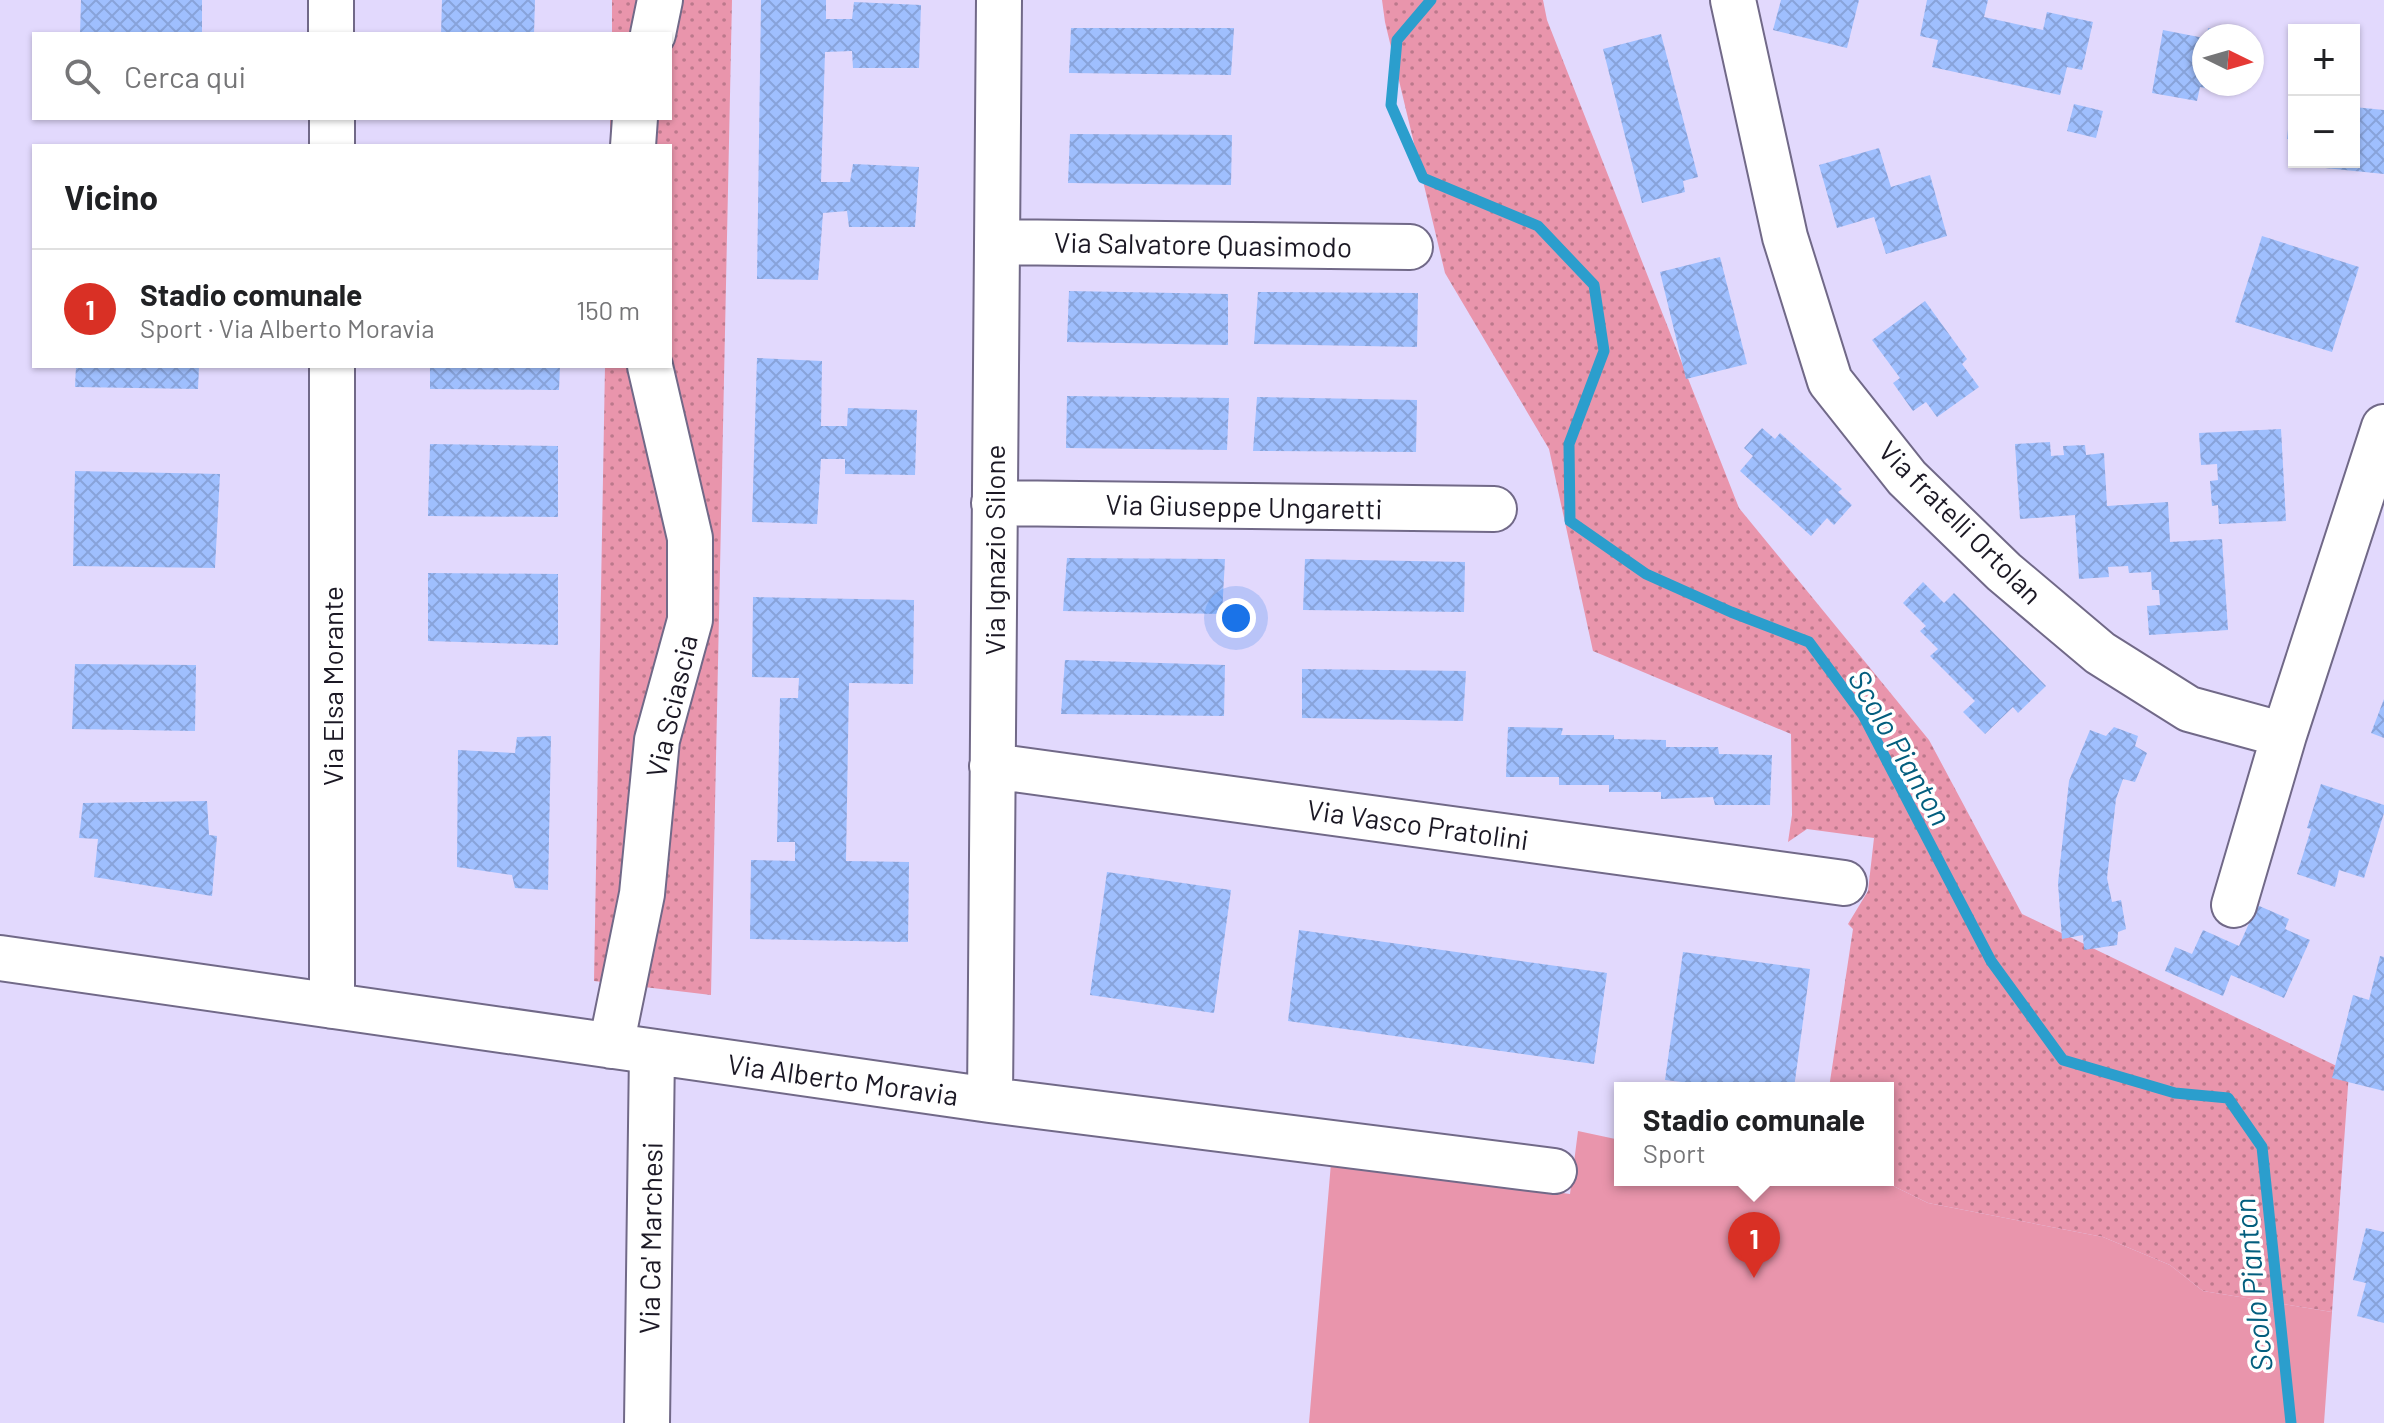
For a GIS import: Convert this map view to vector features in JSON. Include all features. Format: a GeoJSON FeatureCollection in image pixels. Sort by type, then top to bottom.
{"type":"FeatureCollection","features":[{"type":"Feature","properties":{"kind":"street"},"geometry":{"type":"LineString","coordinates":[[331,0],[331,32]]}},
{"type":"Feature","properties":{"kind":"street"},"geometry":{"type":"LineString","coordinates":[[653,32],[660,0]]}},
{"type":"Feature","properties":{"kind":"street","name":"Via Ignazio Silone"},"geometry":{"type":"LineString","coordinates":[[990,1100],[999,0]]}},
{"type":"Feature","properties":{"kind":"street","name":"Via fratelli Ortolan"},"geometry":{"type":"LineString","coordinates":[[1733,0],[1785,237],[1830,381],[1907,478],[2004,572],[2100,653],[2189,709],[2284,735]]}},
{"type":"Feature","properties":{"kind":"street"},"geometry":{"type":"LineString","coordinates":[[332,120],[332,144]]}},
{"type":"Feature","properties":{"kind":"street"},"geometry":{"type":"LineString","coordinates":[[633,144],[635,120]]}},
{"type":"Feature","properties":{"kind":"street","name":"Via Salvatore Quasimodo"},"geometry":{"type":"LineString","coordinates":[[997,242],[1410,247]]}},
{"type":"Feature","properties":{"kind":"street","name":"Via Elsa Morante"},"geometry":{"type":"LineString","coordinates":[[332,368],[332,1006]]}},
{"type":"Feature","properties":{"kind":"street","name":"Via Sciascia"},"geometry":{"type":"LineString","coordinates":[[632,1049],[642,894],[657,740],[690,620],[690,538],[650,368]]}},
{"type":"Feature","properties":{"kind":"street"},"geometry":{"type":"LineString","coordinates":[[2234,905],[2284,735],[2384,427]]}},
{"type":"Feature","properties":{"kind":"street","name":"Via Giuseppe Ungaretti"},"geometry":{"type":"LineString","coordinates":[[994,503],[1494,509]]}},
{"type":"Feature","properties":{"kind":"street","name":"Via Vasco Pratolini"},"geometry":{"type":"LineString","coordinates":[[992,766],[1844,883]]}},
{"type":"Feature","properties":{"kind":"street","name":"Via Alberto Moravia"},"geometry":{"type":"LineString","coordinates":[[0,958],[990,1100],[1554,1171]]}},
{"type":"Feature","properties":{"kind":"street","name":"Via Ca' Marchesi"},"geometry":{"type":"LineString","coordinates":[[632,1049],[647,1423]]}},
{"type":"Feature","properties":{"kind":"shaded area"},"geometry":{"type":"Polygon","coordinates":[[[612,0],[732,0],[711,995],[594,981],[605,368],[672,368],[672,144],[610,144],[610,120],[672,120],[672,32],[612,32],[612,0]]]}},
{"type":"Feature","properties":{"kind":"shaded area"},"geometry":{"type":"Polygon","coordinates":[[[1382,0],[1543,0],[1547,20],[1739,508],[1929,740],[2022,914],[2349,1072],[2332,1312],[2203,1291],[2170,1265],[2103,1237],[1928,1203],[1893,1186],[1894,1082],[1830,1082],[1853,929],[1848,924],[1868,891],[1874,838],[1807,829],[1788,842],[1792,815],[1791,734],[1593,651],[1549,449],[1445,273],[1382,0]]]}},
{"type":"Feature","properties":{"kind":"shaded area"},"geometry":{"type":"Polygon","coordinates":[[[1578,1131],[1614,1139],[1614,1186],[1893,1186],[1928,1203],[2103,1237],[2170,1265],[2203,1291],[2332,1312],[2324,1423],[1309,1423],[1331,1163],[1570,1194],[1578,1131]]]}},
{"type":"Feature","properties":{"kind":"building"},"geometry":{"type":"Polygon","coordinates":[[[81,0],[202,0],[202,32],[80,32],[81,0]]]}},
{"type":"Feature","properties":{"kind":"building"},"geometry":{"type":"Polygon","coordinates":[[[442,0],[535,0],[534,32],[441,32],[442,0]]]}},
{"type":"Feature","properties":{"kind":"building"},"geometry":{"type":"Polygon","coordinates":[[[761,0],[826,0],[826,19],[852,19],[854,2],[921,5],[919,68],[853,68],[852,51],[825,52],[821,182],[850,182],[853,164],[919,167],[915,227],[849,227],[847,211],[823,213],[818,280],[757,279],[761,0]]]}},
{"type":"Feature","properties":{"kind":"building"},"geometry":{"type":"Polygon","coordinates":[[[1781,0],[1859,0],[1847,48],[1773,30],[1781,0]]]}},
{"type":"Feature","properties":{"kind":"building"},"geometry":{"type":"Polygon","coordinates":[[[1927,0],[1988,0],[1984,17],[2043,30],[2047,12],[2093,22],[2082,70],[2067,67],[2060,95],[1932,67],[1938,40],[1920,36],[1927,0]]]}},
{"type":"Feature","properties":{"kind":"building"},"geometry":{"type":"Polygon","coordinates":[[[1071,28],[1234,28],[1231,75],[1069,73],[1071,28]]]}},
{"type":"Feature","properties":{"kind":"building"},"geometry":{"type":"Polygon","coordinates":[[[2163,30],[2192,36],[2192,96],[2198,96],[2197,101],[2152,93],[2163,30]]]}},
{"type":"Feature","properties":{"kind":"building"},"geometry":{"type":"Polygon","coordinates":[[[1661,34],[1698,177],[1683,181],[1685,192],[1642,203],[1603,49],[1661,34]]]}},
{"type":"Feature","properties":{"kind":"building"},"geometry":{"type":"Polygon","coordinates":[[[2074,104],[2103,111],[2096,138],[2067,131],[2074,104]]]}},
{"type":"Feature","properties":{"kind":"building"},"geometry":{"type":"Polygon","coordinates":[[[2360,108],[2384,110],[2384,174],[2325,168],[2360,168],[2360,108]]]}},
{"type":"Feature","properties":{"kind":"building"},"geometry":{"type":"Polygon","coordinates":[[[1070,134],[1232,135],[1231,185],[1068,183],[1070,134]]]}},
{"type":"Feature","properties":{"kind":"building"},"geometry":{"type":"Polygon","coordinates":[[[1879,148],[1891,187],[1930,175],[1947,236],[1886,254],[1874,217],[1837,228],[1819,165],[1879,148]]]}},
{"type":"Feature","properties":{"kind":"building"},"geometry":{"type":"Polygon","coordinates":[[[2262,236],[2359,267],[2332,352],[2235,322],[2262,236]]]}},
{"type":"Feature","properties":{"kind":"building"},"geometry":{"type":"Polygon","coordinates":[[[1720,257],[1747,364],[1686,379],[1660,272],[1720,257]]]}},
{"type":"Feature","properties":{"kind":"building"},"geometry":{"type":"Polygon","coordinates":[[[1069,291],[1228,294],[1228,345],[1067,342],[1069,291]]]}},
{"type":"Feature","properties":{"kind":"building"},"geometry":{"type":"Polygon","coordinates":[[[1258,292],[1418,293],[1417,347],[1254,344],[1258,292]]]}},
{"type":"Feature","properties":{"kind":"building"},"geometry":{"type":"Polygon","coordinates":[[[1925,301],[1967,359],[1962,364],[1979,387],[1937,417],[1926,402],[1913,411],[1893,383],[1900,378],[1872,340],[1925,301]]]}},
{"type":"Feature","properties":{"kind":"building"},"geometry":{"type":"Polygon","coordinates":[[[757,358],[822,361],[821,426],[847,426],[848,408],[917,410],[915,475],[845,474],[845,459],[821,459],[817,524],[752,522],[757,358]]]}},
{"type":"Feature","properties":{"kind":"building"},"geometry":{"type":"Polygon","coordinates":[[[76,368],[199,368],[198,389],[75,387],[76,368]]]}},
{"type":"Feature","properties":{"kind":"building"},"geometry":{"type":"Polygon","coordinates":[[[430,368],[560,368],[559,390],[430,389],[430,368]]]}},
{"type":"Feature","properties":{"kind":"building"},"geometry":{"type":"Polygon","coordinates":[[[1067,396],[1229,398],[1227,450],[1066,448],[1067,396]]]}},
{"type":"Feature","properties":{"kind":"building"},"geometry":{"type":"Polygon","coordinates":[[[1257,397],[1417,400],[1416,452],[1253,451],[1257,397]]]}},
{"type":"Feature","properties":{"kind":"building"},"geometry":{"type":"Polygon","coordinates":[[[1762,428],[1775,439],[1780,433],[1842,489],[1838,492],[1852,505],[1834,525],[1827,518],[1811,536],[1740,471],[1753,456],[1744,448],[1762,428]]]}},
{"type":"Feature","properties":{"kind":"building"},"geometry":{"type":"Polygon","coordinates":[[[2281,429],[2286,521],[2219,524],[2218,505],[2212,506],[2210,481],[2218,480],[2217,464],[2201,465],[2199,433],[2281,429]]]}},
{"type":"Feature","properties":{"kind":"building"},"geometry":{"type":"Polygon","coordinates":[[[2050,442],[2051,456],[2064,455],[2063,446],[2085,445],[2086,455],[2104,453],[2107,506],[2168,502],[2170,542],[2222,539],[2228,630],[2149,635],[2147,606],[2160,605],[2159,590],[2152,590],[2151,572],[2129,573],[2128,566],[2108,567],[2109,577],[2079,579],[2075,515],[2020,519],[2015,444],[2050,442]]]}},
{"type":"Feature","properties":{"kind":"building"},"geometry":{"type":"Polygon","coordinates":[[[430,444],[558,446],[558,517],[428,516],[430,444]]]}},
{"type":"Feature","properties":{"kind":"building"},"geometry":{"type":"Polygon","coordinates":[[[75,471],[220,474],[215,568],[73,566],[75,471]]]}},
{"type":"Feature","properties":{"kind":"building"},"geometry":{"type":"Polygon","coordinates":[[[1067,558],[1225,559],[1222,614],[1063,611],[1067,558]]]}},
{"type":"Feature","properties":{"kind":"building"},"geometry":{"type":"Polygon","coordinates":[[[1305,559],[1465,562],[1464,612],[1303,610],[1305,559]]]}},
{"type":"Feature","properties":{"kind":"building"},"geometry":{"type":"Polygon","coordinates":[[[428,573],[558,574],[558,645],[428,641],[428,573]]]}},
{"type":"Feature","properties":{"kind":"building"},"geometry":{"type":"Polygon","coordinates":[[[1923,582],[1944,603],[1954,593],[2046,686],[2018,713],[2013,707],[1985,734],[1963,712],[1975,701],[1930,656],[1938,649],[1920,631],[1926,626],[1903,603],[1923,582]]]}},
{"type":"Feature","properties":{"kind":"building"},"geometry":{"type":"Polygon","coordinates":[[[753,597],[914,600],[913,684],[849,683],[846,861],[909,862],[908,942],[750,939],[751,860],[795,861],[795,842],[777,842],[780,698],[798,698],[799,678],[752,677],[753,597]]]}},
{"type":"Feature","properties":{"kind":"building"},"geometry":{"type":"Polygon","coordinates":[[[1065,660],[1225,665],[1224,716],[1061,714],[1065,660]]]}},
{"type":"Feature","properties":{"kind":"building"},"geometry":{"type":"Polygon","coordinates":[[[75,664],[196,665],[195,731],[72,729],[75,664]]]}},
{"type":"Feature","properties":{"kind":"building"},"geometry":{"type":"Polygon","coordinates":[[[1302,669],[1466,671],[1463,721],[1302,718],[1302,669]]]}},
{"type":"Feature","properties":{"kind":"building"},"geometry":{"type":"Polygon","coordinates":[[[2384,699],[2384,738],[2371,733],[2384,699]]]}},
{"type":"Feature","properties":{"kind":"building"},"geometry":{"type":"Polygon","coordinates":[[[1508,727],[1563,728],[1561,735],[1614,735],[1614,739],[1666,740],[1666,747],[1718,747],[1719,754],[1772,755],[1770,805],[1715,805],[1713,797],[1661,799],[1661,792],[1609,792],[1609,785],[1559,785],[1559,777],[1506,777],[1508,727]]]}},
{"type":"Feature","properties":{"kind":"building"},"geometry":{"type":"Polygon","coordinates":[[[2114,727],[2138,736],[2135,746],[2147,753],[2135,782],[2123,779],[2116,799],[2107,878],[2112,902],[2121,900],[2126,929],[2118,932],[2117,945],[2084,950],[2083,935],[2062,939],[2058,883],[2069,781],[2090,730],[2106,736],[2114,727]]]}},
{"type":"Feature","properties":{"kind":"building"},"geometry":{"type":"Polygon","coordinates":[[[551,736],[548,890],[515,888],[512,875],[457,867],[458,750],[515,753],[517,737],[551,736]]]}},
{"type":"Feature","properties":{"kind":"building"},"geometry":{"type":"Polygon","coordinates":[[[2321,784],[2384,805],[2364,878],[2339,870],[2335,887],[2297,874],[2321,784]]]}},
{"type":"Feature","properties":{"kind":"building"},"geometry":{"type":"Polygon","coordinates":[[[207,801],[209,835],[217,836],[212,896],[94,877],[98,839],[79,838],[83,803],[207,801]]]}},
{"type":"Feature","properties":{"kind":"building"},"geometry":{"type":"Polygon","coordinates":[[[1107,872],[1231,890],[1214,1013],[1090,995],[1107,872]]]}},
{"type":"Feature","properties":{"kind":"building"},"geometry":{"type":"Polygon","coordinates":[[[2257,905],[2289,919],[2285,929],[2310,940],[2284,998],[2231,975],[2223,996],[2165,971],[2175,947],[2192,954],[2203,930],[2239,946],[2257,905]]]}},
{"type":"Feature","properties":{"kind":"building"},"geometry":{"type":"Polygon","coordinates":[[[1299,930],[1607,973],[1594,1064],[1288,1021],[1299,930]]]}},
{"type":"Feature","properties":{"kind":"building"},"geometry":{"type":"Polygon","coordinates":[[[1683,952],[1810,969],[1795,1082],[1665,1080],[1683,952]]]}},
{"type":"Feature","properties":{"kind":"building"},"geometry":{"type":"Polygon","coordinates":[[[2380,956],[2384,957],[2384,1091],[2332,1078],[2353,995],[2369,1000],[2380,956]]]}},
{"type":"Feature","properties":{"kind":"building"},"geometry":{"type":"Polygon","coordinates":[[[2366,1228],[2384,1232],[2384,1323],[2357,1316],[2366,1283],[2353,1280],[2366,1228]]]}},
{"type":"Feature","properties":{"kind":"waterway","name":"Scolo Pianton"},"geometry":{"type":"LineString","coordinates":[[1431,0],[1397,40],[1391,105],[1423,178],[1538,226],[1594,285],[1604,351],[1569,444],[1570,521],[1646,574],[1809,642],[1863,715],[1991,961],[2063,1060],[2175,1093],[2228,1098],[2262,1147],[2291,1423]]}},
{"type":"Feature","properties":{"kind":"place","name":"Stadio comunale"},"geometry":{"type":"Point","coordinates":[1754,1278]}}]}
